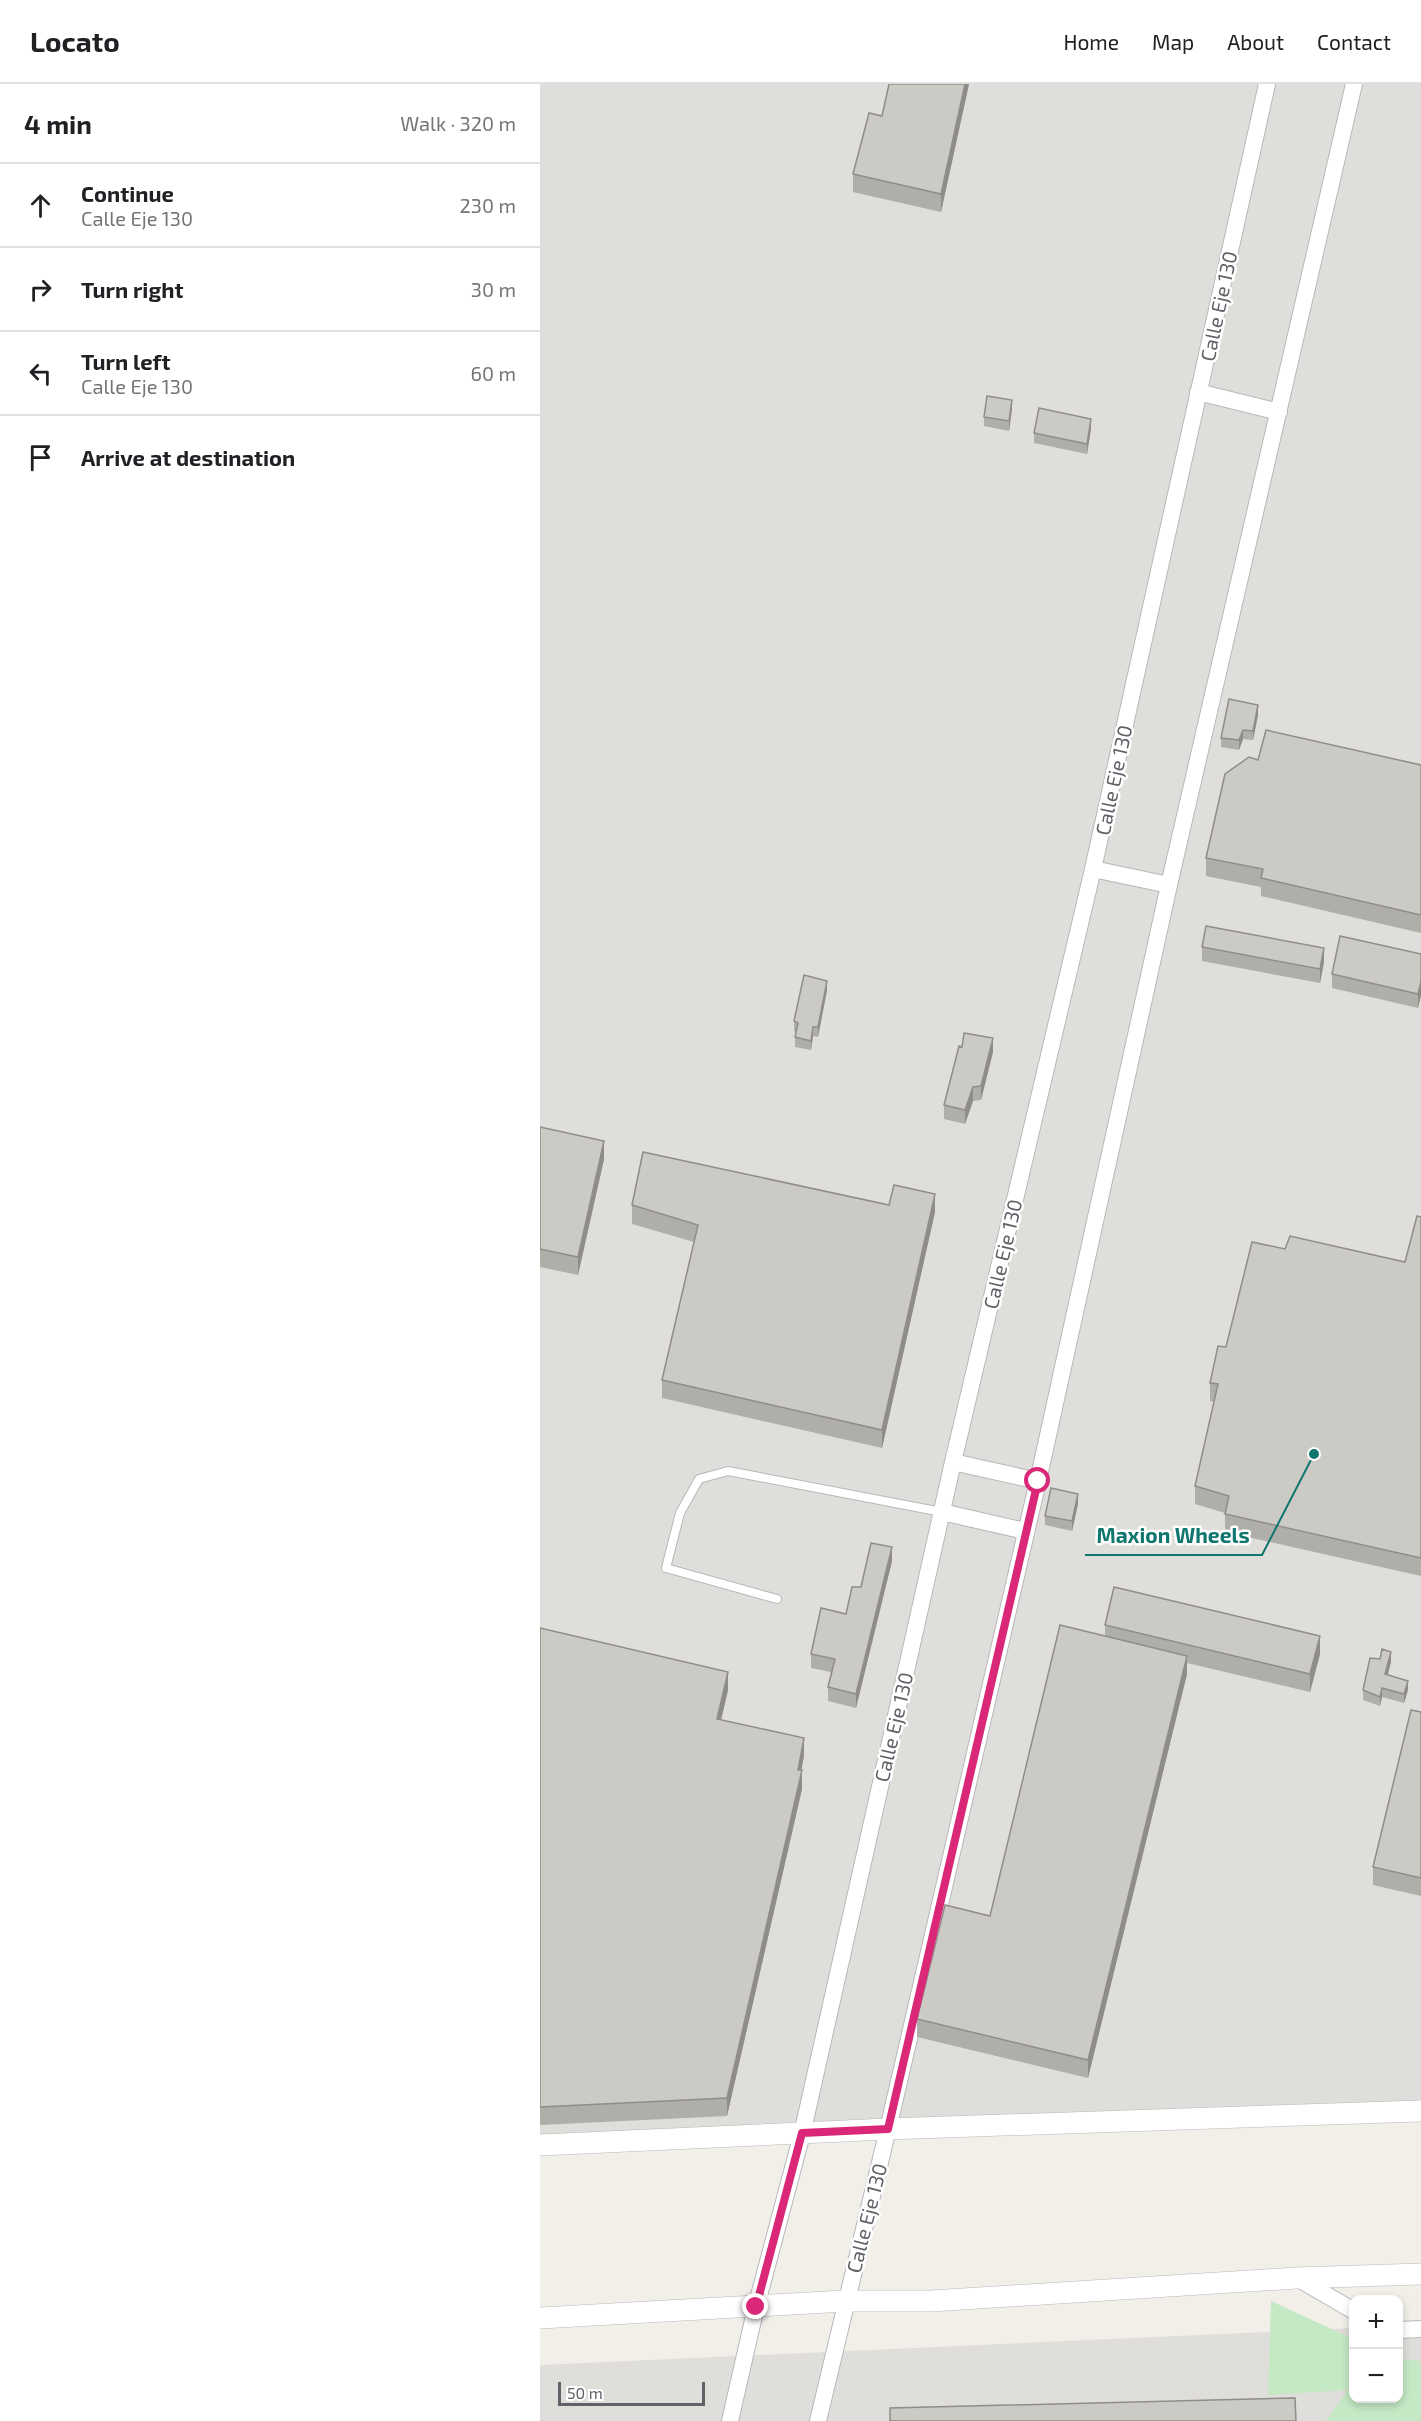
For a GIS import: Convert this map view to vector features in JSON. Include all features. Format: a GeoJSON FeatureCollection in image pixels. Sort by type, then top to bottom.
{"type":"FeatureCollection","features":[{"type":"Feature","properties":{"kind":"street","name":"Calle Eje 130"},"geometry":{"type":"LineString","coordinates":[[730,2421],[756,2307],[802,2133],[953,1462],[1093,869],[1267,84]]}},
{"type":"Feature","properties":{"kind":"street","name":"Calle Eje 130"},"geometry":{"type":"LineString","coordinates":[[818,2421],[1038,1481],[1169,885],[1354,84]]}},
{"type":"Feature","properties":{"kind":"street"},"geometry":{"type":"LineString","coordinates":[[1198,392],[1279,412]]}},
{"type":"Feature","properties":{"kind":"street"},"geometry":{"type":"LineString","coordinates":[[1093,869],[1169,885]]}},
{"type":"Feature","properties":{"kind":"street"},"geometry":{"type":"LineString","coordinates":[[953,1462],[1038,1481]]}},
{"type":"Feature","properties":{"kind":"street"},"geometry":{"type":"LineString","coordinates":[[942,1512],[1025,1531]]}},
{"type":"Feature","properties":{"kind":"street"},"geometry":{"type":"LineString","coordinates":[[540,2145],[888,2129],[1421,2111]]}},
{"type":"Feature","properties":{"kind":"street"},"geometry":{"type":"LineString","coordinates":[[540,2318],[845,2301],[931,2301],[1297,2278],[1421,2274]]}},
{"type":"Feature","properties":{"kind":"street"},"geometry":{"type":"LineString","coordinates":[[1297,2278],[1349,2310]]}},
{"type":"Feature","properties":{"kind":"street"},"geometry":{"type":"LineString","coordinates":[[1403,2330],[1421,2329]]}},
{"type":"Feature","properties":{"kind":"lane"},"geometry":{"type":"LineString","coordinates":[[777,1599],[666,1568],[680,1513],[699,1479],[728,1470],[942,1512]]}},
{"type":"Feature","properties":{"kind":"shaded area"},"geometry":{"type":"Polygon","coordinates":[[[540,84],[1421,84],[1421,2113],[540,2154],[540,84]]]}},
{"type":"Feature","properties":{"kind":"shaded area"},"geometry":{"type":"Polygon","coordinates":[[[1421,2326],[1421,2421],[540,2421],[540,2365],[1349,2328],[1349,2403],[1403,2403],[1403,2327],[1421,2326]]]}},
{"type":"Feature","properties":{"kind":"green space"},"geometry":{"type":"Polygon","coordinates":[[[1271,2301],[1349,2337],[1349,2403],[1403,2403],[1403,2359],[1421,2361],[1421,2421],[1326,2421],[1348,2390],[1268,2395],[1271,2301]]]}},
{"type":"Feature","properties":{"kind":"building"},"geometry":{"type":"Polygon","coordinates":[[[889,84],[965,84],[941,194],[853,174],[869,113],[882,116],[889,84]]]}},
{"type":"Feature","properties":{"kind":"building"},"geometry":{"type":"Polygon","coordinates":[[[987,396],[1012,400],[1009,421],[984,417],[987,396]]]}},
{"type":"Feature","properties":{"kind":"building"},"geometry":{"type":"Polygon","coordinates":[[[1039,408],[1091,419],[1087,444],[1034,433],[1039,408]]]}},
{"type":"Feature","properties":{"kind":"building"},"geometry":{"type":"Polygon","coordinates":[[[1229,699],[1258,705],[1253,731],[1243,730],[1239,740],[1221,738],[1229,699]]]}},
{"type":"Feature","properties":{"kind":"building"},"geometry":{"type":"Polygon","coordinates":[[[1266,730],[1421,765],[1421,915],[1261,878],[1263,869],[1206,858],[1225,774],[1249,757],[1258,760],[1266,730]]]}},
{"type":"Feature","properties":{"kind":"building"},"geometry":{"type":"Polygon","coordinates":[[[1206,926],[1324,948],[1320,969],[1202,947],[1206,926]]]}},
{"type":"Feature","properties":{"kind":"building"},"geometry":{"type":"Polygon","coordinates":[[[1340,936],[1421,954],[1421,982],[1418,994],[1332,974],[1340,936]]]}},
{"type":"Feature","properties":{"kind":"building"},"geometry":{"type":"Polygon","coordinates":[[[804,975],[827,981],[818,1027],[813,1027],[811,1041],[795,1037],[798,1023],[794,1021],[804,975]]]}},
{"type":"Feature","properties":{"kind":"building"},"geometry":{"type":"Polygon","coordinates":[[[964,1033],[993,1038],[981,1086],[973,1087],[965,1110],[944,1105],[959,1046],[962,1047],[964,1033]]]}},
{"type":"Feature","properties":{"kind":"building"},"geometry":{"type":"Polygon","coordinates":[[[540,1127],[604,1141],[578,1257],[540,1249],[540,1127]]]}},
{"type":"Feature","properties":{"kind":"building"},"geometry":{"type":"Polygon","coordinates":[[[643,1152],[889,1205],[894,1185],[935,1194],[882,1430],[662,1380],[698,1225],[632,1205],[643,1152]]]}},
{"type":"Feature","properties":{"kind":"building"},"geometry":{"type":"Polygon","coordinates":[[[1417,1216],[1421,1217],[1421,1558],[1225,1514],[1229,1496],[1195,1486],[1218,1384],[1210,1383],[1218,1346],[1226,1347],[1252,1242],[1285,1249],[1290,1236],[1405,1262],[1417,1216]]]}},
{"type":"Feature","properties":{"kind":"building"},"geometry":{"type":"Polygon","coordinates":[[[1051,1488],[1078,1494],[1072,1521],[1045,1516],[1051,1488]]]}},
{"type":"Feature","properties":{"kind":"building"},"geometry":{"type":"Polygon","coordinates":[[[871,1543],[892,1547],[856,1694],[828,1687],[835,1659],[811,1654],[821,1608],[846,1614],[852,1587],[861,1587],[871,1543]]]}},
{"type":"Feature","properties":{"kind":"building"},"geometry":{"type":"Polygon","coordinates":[[[1114,1587],[1320,1636],[1310,1674],[1105,1625],[1114,1587]]]}},
{"type":"Feature","properties":{"kind":"building"},"geometry":{"type":"Polygon","coordinates":[[[1060,1625],[1187,1656],[1088,2060],[917,2019],[945,1905],[990,1916],[1060,1625]]]}},
{"type":"Feature","properties":{"kind":"building"},"geometry":{"type":"Polygon","coordinates":[[[540,1628],[728,1672],[717,1719],[804,1738],[798,1770],[802,1770],[727,2098],[540,2107],[540,1628]]]}},
{"type":"Feature","properties":{"kind":"building"},"geometry":{"type":"Polygon","coordinates":[[[1382,1649],[1391,1652],[1385,1674],[1408,1681],[1404,1694],[1382,1688],[1380,1697],[1363,1690],[1370,1658],[1380,1659],[1382,1649]]]}},
{"type":"Feature","properties":{"kind":"building"},"geometry":{"type":"Polygon","coordinates":[[[1411,1710],[1421,1712],[1421,1878],[1373,1867],[1411,1710]]]}},
{"type":"Feature","properties":{"kind":"building"},"geometry":{"type":"Polygon","coordinates":[[[1295,2398],[1296,2421],[890,2421],[890,2408],[1295,2398]]]}},
{"type":"Feature","properties":{"kind":"place","name":"Maxion Wheels"},"geometry":{"type":"Point","coordinates":[1314,1454]}},
{"type":"Feature","properties":{"kind":"route"},"geometry":{"type":"LineString","coordinates":[[756,2307],[802,2133],[888,2129],[1038,1481]]}}]}
